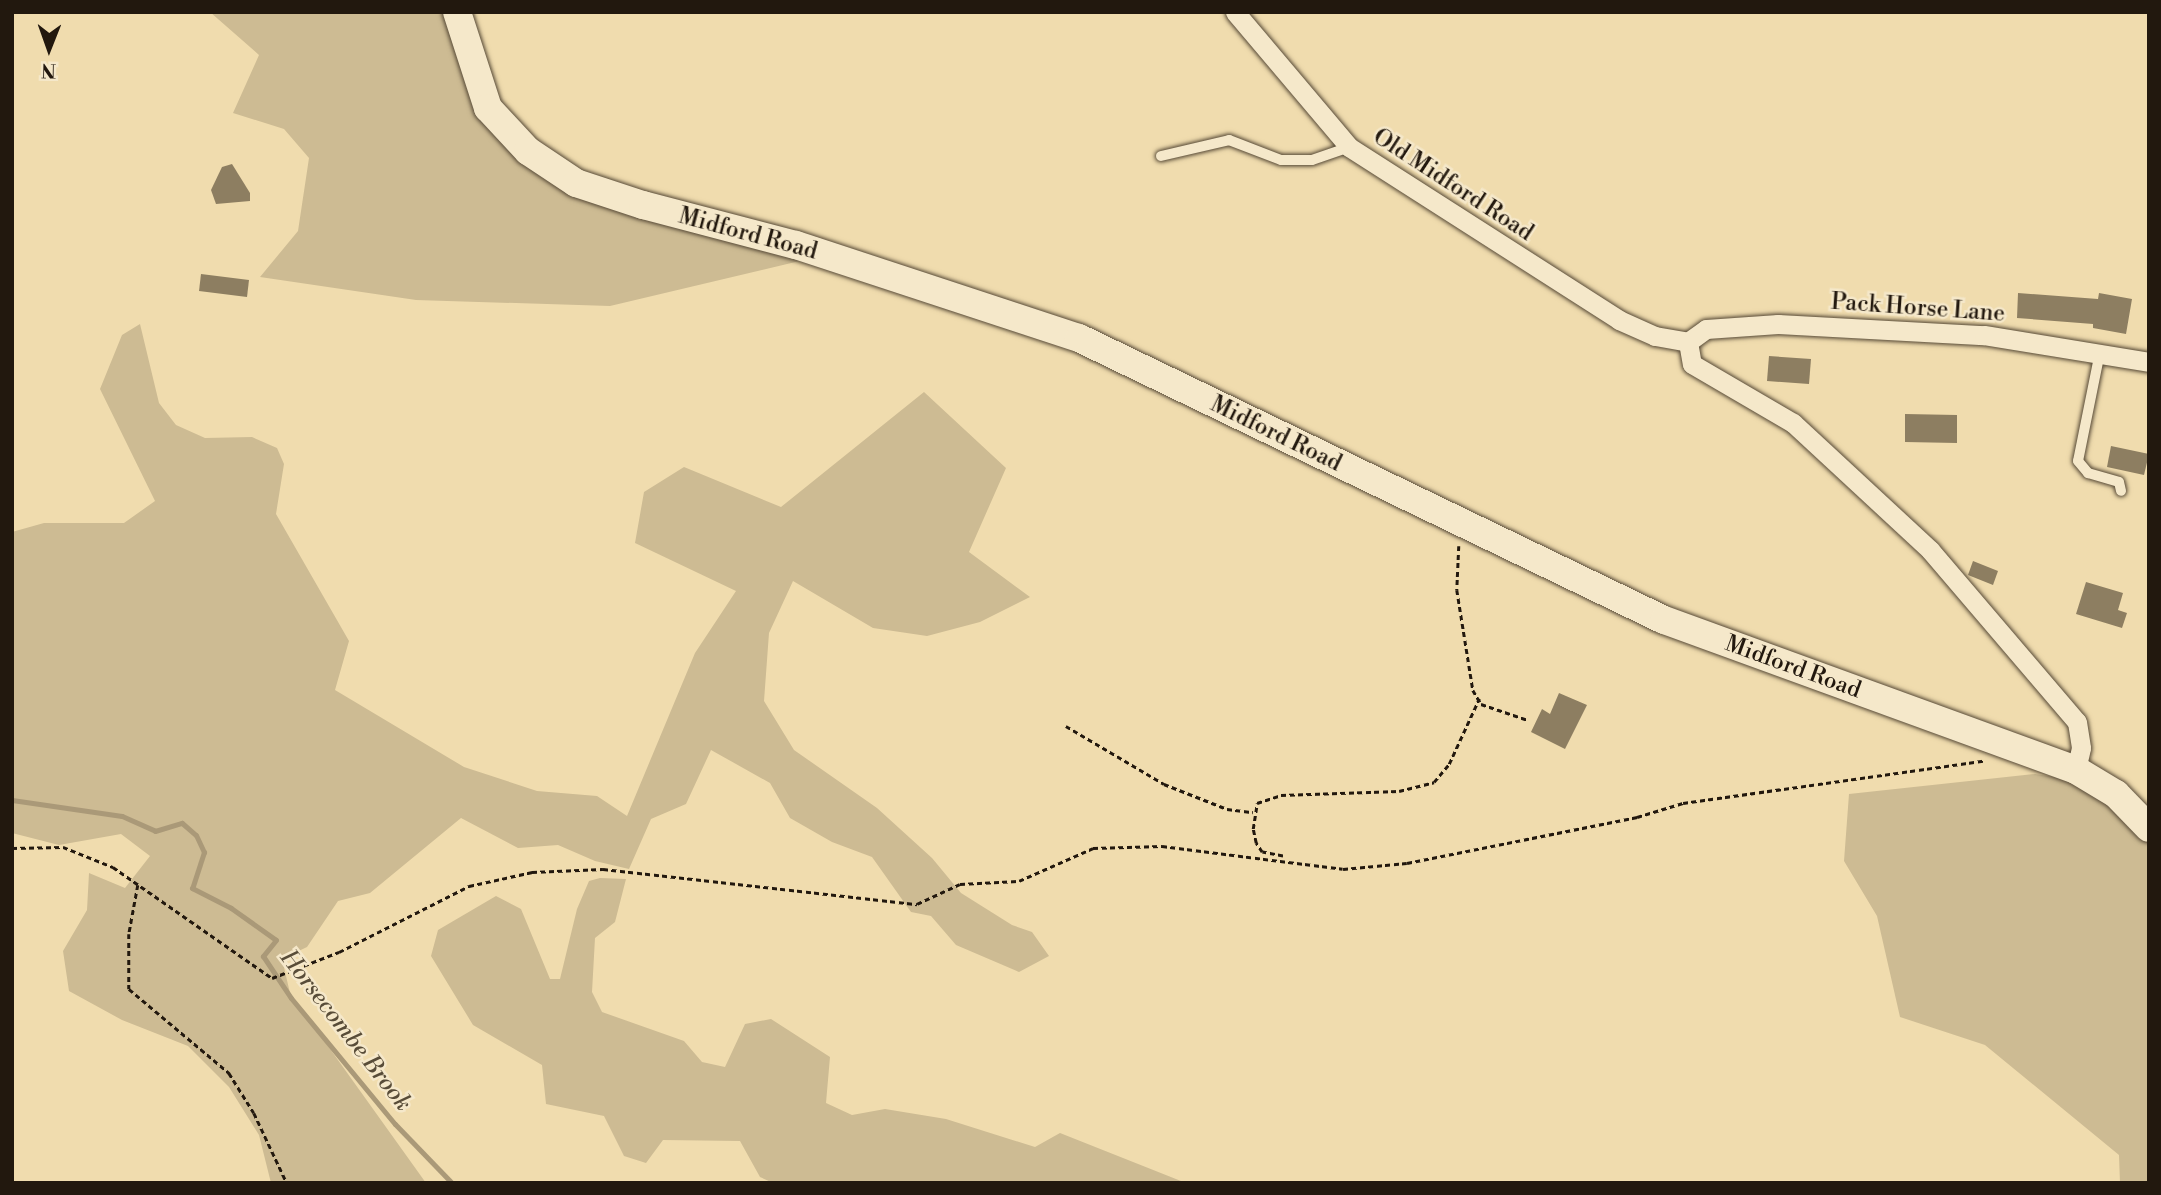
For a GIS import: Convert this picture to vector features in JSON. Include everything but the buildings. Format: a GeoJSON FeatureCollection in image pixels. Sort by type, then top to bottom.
{"type":"FeatureCollection","features":[{"type":"Feature","properties":{"kind":"main road","name":"Midford Road"},"geometry":{"type":"LineString","coordinates":[[457,12],[488,108],[528,151],[576,183],[643,205],[796,245],[1079,338],[1664,621],[2076,770],[2116,794],[2149,828]]}},
{"type":"Feature","properties":{"kind":"street","name":"Old Midford Road"},"geometry":{"type":"LineString","coordinates":[[1235,12],[1349,147],[1619,320],[1655,336],[1688,342]]}},
{"type":"Feature","properties":{"kind":"street","name":"Pack Horse Lane"},"geometry":{"type":"LineString","coordinates":[[1688,342],[1706,329],[1778,324],[1984,335],[2101,351],[2149,362]]}},
{"type":"Feature","properties":{"kind":"street"},"geometry":{"type":"LineString","coordinates":[[1688,342],[1692,364],[1793,423],[1939,559],[2077,722],[2081,748],[2076,770]]}},
{"type":"Feature","properties":{"kind":"lane"},"geometry":{"type":"LineString","coordinates":[[1161,156],[1229,140],[1281,160],[1312,160],[1349,147]]}},
{"type":"Feature","properties":{"kind":"lane"},"geometry":{"type":"LineString","coordinates":[[2101,351],[2078,461],[2088,473],[2119,482],[2121,491]]}},
{"type":"Feature","properties":{"kind":"path"},"geometry":{"type":"LineString","coordinates":[[1468,527],[1455,564],[1473,690],[1479,699],[1528,720]]}},
{"type":"Feature","properties":{"kind":"path"},"geometry":{"type":"LineString","coordinates":[[1283,856],[1262,852],[1253,829],[1253,812],[1257,803],[1268,797],[1399,791],[1434,782],[1449,765],[1479,699]]}},
{"type":"Feature","properties":{"kind":"path"},"geometry":{"type":"LineString","coordinates":[[1066,726],[1164,784],[1227,808],[1253,812]]}},
{"type":"Feature","properties":{"kind":"path"},"geometry":{"type":"LineString","coordinates":[[12,848],[63,847],[113,867],[272,978],[282,970],[340,952],[469,886],[532,872],[603,869],[917,904],[960,884],[1019,881],[1093,848],[1162,846],[1272,863],[1343,869],[1368,867],[1637,817],[1683,803],[1989,761]]}},
{"type":"Feature","properties":{"kind":"path"},"geometry":{"type":"LineString","coordinates":[[138,885],[130,933],[129,989],[229,1073],[254,1114],[287,1183]]}},
{"type":"Feature","properties":{"kind":"shaded area"},"geometry":{"type":"Polygon","coordinates":[[[210,12],[462,12],[464,73],[555,161],[808,259],[610,306],[416,300],[260,277],[298,231],[309,158],[284,129],[233,113],[259,55],[210,12]]]}},
{"type":"Feature","properties":{"kind":"shaded area"},"geometry":{"type":"Polygon","coordinates":[[[140,324],[159,403],[176,425],[205,438],[252,437],[277,448],[284,464],[276,514],[349,641],[335,690],[464,767],[537,791],[597,796],[627,816],[695,653],[736,591],[635,543],[644,492],[684,467],[781,507],[924,392],[1006,468],[969,552],[1030,597],[980,622],[927,636],[873,628],[793,581],[769,633],[764,701],[794,750],[877,808],[932,858],[961,893],[1012,925],[1032,932],[1049,956],[1019,972],[956,945],[931,916],[911,912],[872,857],[832,842],[790,818],[770,783],[711,750],[686,804],[651,819],[629,869],[595,861],[558,845],[518,848],[461,818],[370,893],[338,901],[307,947],[282,959],[290,993],[426,1183],[271,1183],[259,1135],[229,1087],[188,1046],[122,1020],[69,991],[63,951],[87,910],[89,873],[125,888],[150,856],[121,834],[59,845],[12,833],[12,532],[44,523],[124,523],[155,501],[100,389],[122,335],[140,324]]]}},
{"type":"Feature","properties":{"kind":"shaded area"},"geometry":{"type":"Polygon","coordinates":[[[2035,774],[2068,779],[2105,802],[2149,843],[2149,1183],[2120,1183],[2119,1155],[1985,1045],[1900,1017],[1877,916],[1844,861],[1849,794],[2035,774]]]}},
{"type":"Feature","properties":{"kind":"shaded area"},"geometry":{"type":"Polygon","coordinates":[[[600,878],[626,879],[615,922],[595,938],[592,992],[602,1012],[684,1041],[702,1062],[725,1067],[745,1024],[771,1019],[830,1057],[826,1103],[852,1115],[885,1109],[946,1119],[1035,1147],[1060,1133],[1186,1183],[773,1183],[760,1177],[740,1141],[663,1140],[646,1163],[624,1156],[604,1116],[546,1104],[542,1065],[473,1025],[431,956],[438,930],[496,896],[521,909],[550,979],[560,979],[577,909],[589,881],[600,878]]]}},
{"type":"Feature","properties":{"kind":"waterway","name":"Horsecombe Brook"},"geometry":{"type":"LineString","coordinates":[[12,800],[122,816],[155,831],[182,823],[196,835],[204,852],[192,888],[231,908],[276,940],[263,956],[291,998],[395,1124],[452,1183]]}}]}
